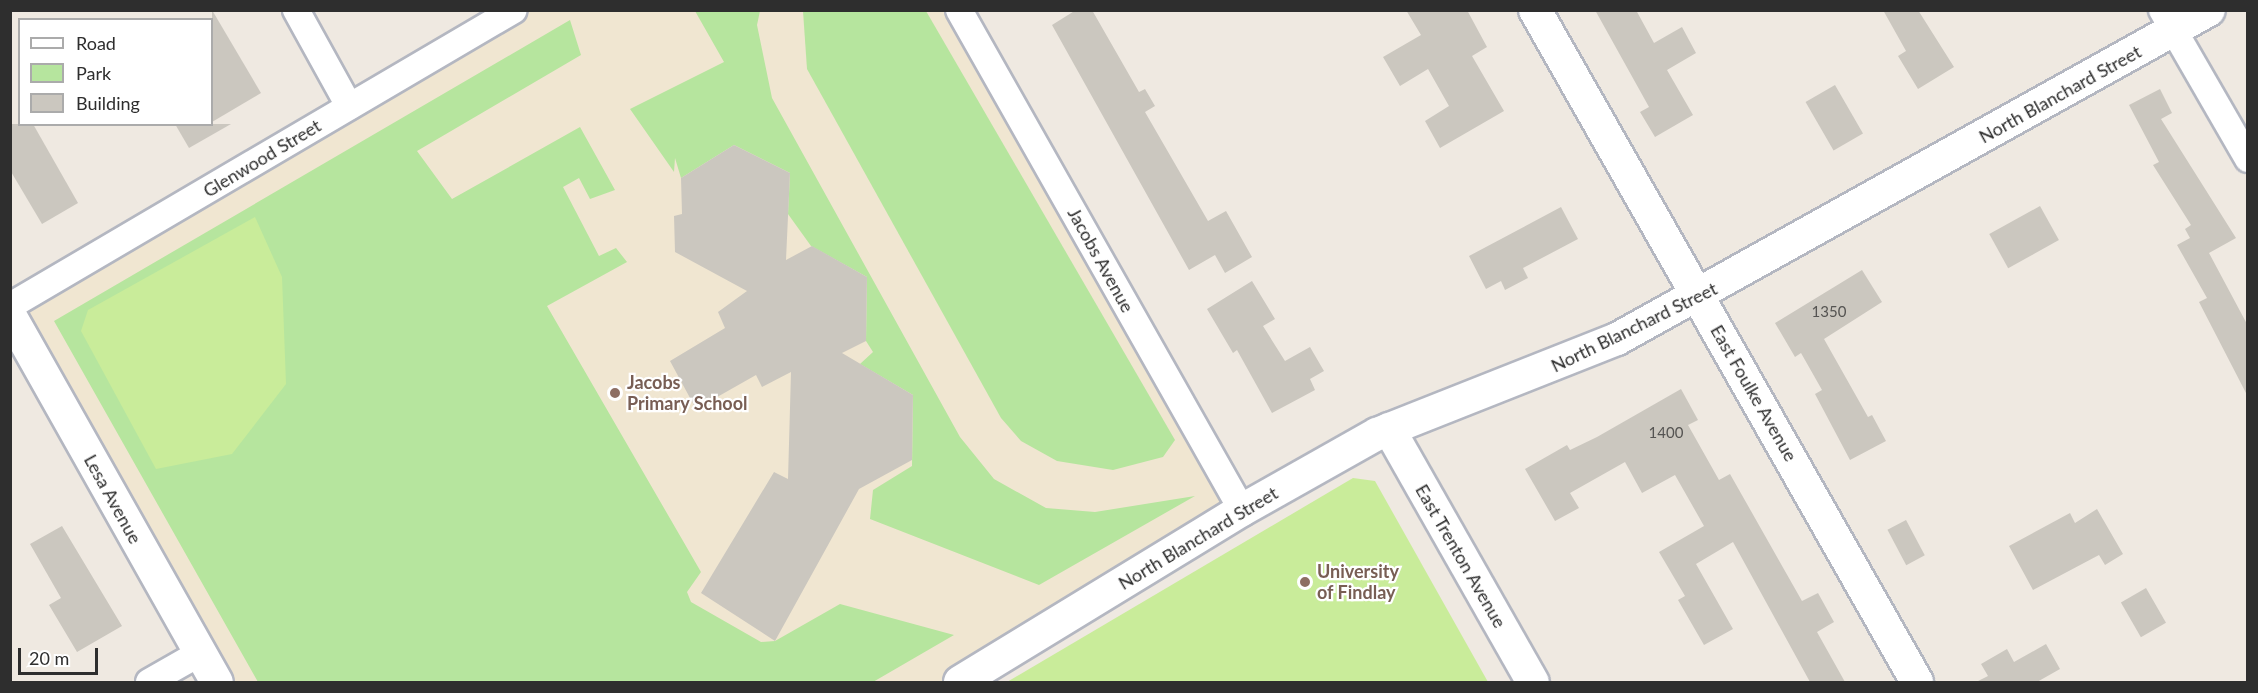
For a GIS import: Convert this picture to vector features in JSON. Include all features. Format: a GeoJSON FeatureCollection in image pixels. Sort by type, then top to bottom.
{"type":"FeatureCollection","features":[{"type":"Feature","properties":{"kind":"street"},"geometry":{"type":"LineString","coordinates":[[296,10],[349,106]]}},
{"type":"Feature","properties":{"kind":"street","name":"Glenwood Street"},"geometry":{"type":"LineString","coordinates":[[10,306],[514,10]]}},
{"type":"Feature","properties":{"kind":"street","name":"Jacobs Avenue"},"geometry":{"type":"LineString","coordinates":[[959,10],[1242,510]]}},
{"type":"Feature","properties":{"kind":"street","name":"East Foulke Avenue"},"geometry":{"type":"LineString","coordinates":[[1535,10],[1917,682]]}},
{"type":"Feature","properties":{"kind":"street","name":"North Blanchard Street"},"geometry":{"type":"LineString","coordinates":[[960,682],[1242,510],[1389,429],[1562,364],[1699,297],[2168,21],[2209,10]]}},
{"type":"Feature","properties":{"kind":"street"},"geometry":{"type":"LineString","coordinates":[[2168,21],[2247,159]]}},
{"type":"Feature","properties":{"kind":"street","name":"Lesa Avenue"},"geometry":{"type":"LineString","coordinates":[[10,315],[217,682]]}},
{"type":"Feature","properties":{"kind":"street","name":"East Trenton Avenue"},"geometry":{"type":"LineString","coordinates":[[1389,429],[1533,682]]}},
{"type":"Feature","properties":{"kind":"street"},"geometry":{"type":"LineString","coordinates":[[149,682],[200,653]]}},
{"type":"Feature","properties":{"kind":"shaded area","name":"Jacobs Primary School"},"geometry":{"type":"Polygon","coordinates":[[[514,11],[959,11],[1242,510],[960,682],[217,682],[11,315],[514,11]]]}},
{"type":"Feature","properties":{"kind":"green space"},"geometry":{"type":"Polygon","coordinates":[[[695,11],[760,11],[757,25],[772,98],[960,437],[994,479],[1046,508],[1095,512],[1195,496],[1039,585],[870,519],[873,490],[912,466],[913,395],[860,364],[873,352],[866,341],[867,277],[811,246],[788,214],[790,173],[734,145],[681,178],[675,158],[674,172],[630,109],[724,62],[695,11]]]}},
{"type":"Feature","properties":{"kind":"green space"},"geometry":{"type":"Polygon","coordinates":[[[803,11],[926,11],[1175,440],[1163,457],[1113,470],[1057,461],[1021,441],[1001,418],[807,69],[803,11]]]}},
{"type":"Feature","properties":{"kind":"green space"},"geometry":{"type":"Polygon","coordinates":[[[570,20],[581,55],[417,151],[452,199],[580,127],[615,190],[590,199],[579,178],[563,187],[599,256],[616,248],[627,262],[547,306],[701,572],[687,592],[691,602],[761,642],[775,641],[840,604],[954,635],[873,682],[258,682],[54,321],[570,20]]]}},
{"type":"Feature","properties":{"kind":"green space"},"geometry":{"type":"Polygon","coordinates":[[[255,217],[282,277],[286,384],[232,454],[156,469],[81,331],[88,310],[255,217]]]}},
{"type":"Feature","properties":{"kind":"green space","name":"University of Findlay"},"geometry":{"type":"Polygon","coordinates":[[[1353,478],[1375,481],[1488,682],[1007,682],[1353,478]]]}},
{"type":"Feature","properties":{"kind":"building"},"geometry":{"type":"Polygon","coordinates":[[[212,10],[261,93],[213,121],[213,18],[212,10]]]}},
{"type":"Feature","properties":{"kind":"building"},"geometry":{"type":"Polygon","coordinates":[[[1076,10],[1092,10],[1139,92],[1145,89],[1155,106],[1145,112],[1208,221],[1226,211],[1252,257],[1225,273],[1215,255],[1189,270],[1052,25],[1076,10]]]}},
{"type":"Feature","properties":{"kind":"building"},"geometry":{"type":"Polygon","coordinates":[[[1406,10],[1467,10],[1487,47],[1472,56],[1504,111],[1440,148],[1425,121],[1449,106],[1428,69],[1400,86],[1383,57],[1421,35],[1406,10]]]}},
{"type":"Feature","properties":{"kind":"building"},"geometry":{"type":"Polygon","coordinates":[[[1595,10],[1636,10],[1654,43],[1682,27],[1696,53],[1667,70],[1693,115],[1655,137],[1640,112],[1649,107],[1595,10]]]}},
{"type":"Feature","properties":{"kind":"building"},"geometry":{"type":"Polygon","coordinates":[[[1883,10],[1918,10],[1954,67],[1918,89],[1898,56],[1906,51],[1883,10]]]}},
{"type":"Feature","properties":{"kind":"building"},"geometry":{"type":"Polygon","coordinates":[[[1835,85],[1863,133],[1834,150],[1806,102],[1835,85]]]}},
{"type":"Feature","properties":{"kind":"building"},"geometry":{"type":"Polygon","coordinates":[[[2160,89],[2172,113],[2161,119],[2236,238],[2209,253],[2247,324],[2247,395],[2199,302],[2207,298],[2177,245],[2190,238],[2185,229],[2191,225],[2153,165],[2159,162],[2129,105],[2160,89]]]}},
{"type":"Feature","properties":{"kind":"building"},"geometry":{"type":"Polygon","coordinates":[[[10,124],[34,126],[78,203],[42,224],[10,170],[10,124]]]}},
{"type":"Feature","properties":{"kind":"building"},"geometry":{"type":"Polygon","coordinates":[[[231,124],[189,148],[176,126],[231,124]]]}},
{"type":"Feature","properties":{"kind":"building"},"geometry":{"type":"Polygon","coordinates":[[[734,145],[790,173],[786,260],[812,246],[867,277],[866,341],[842,353],[913,395],[912,460],[859,489],[775,641],[701,593],[774,472],[788,479],[791,372],[762,387],[756,375],[696,409],[670,361],[725,328],[718,312],[747,291],[675,252],[674,216],[682,214],[681,178],[734,145]]]}},
{"type":"Feature","properties":{"kind":"building"},"geometry":{"type":"Polygon","coordinates":[[[2040,206],[2059,240],[2008,268],[1989,234],[2040,206]]]}},
{"type":"Feature","properties":{"kind":"building"},"geometry":{"type":"Polygon","coordinates":[[[1561,207],[1578,239],[1523,268],[1528,278],[1505,290],[1501,281],[1486,289],[1469,256],[1561,207]]]}},
{"type":"Feature","properties":{"kind":"building"},"geometry":{"type":"Polygon","coordinates":[[[1862,270],[1882,302],[1824,339],[1868,417],[1872,415],[1886,441],[1850,460],[1815,394],[1822,390],[1801,353],[1795,357],[1775,323],[1862,270]]]}},
{"type":"Feature","properties":{"kind":"building"},"geometry":{"type":"Polygon","coordinates":[[[1252,281],[1275,319],[1263,326],[1285,361],[1310,347],[1324,371],[1310,379],[1315,390],[1272,413],[1237,350],[1233,353],[1207,309],[1252,281]]]}},
{"type":"Feature","properties":{"kind":"building"},"geometry":{"type":"Polygon","coordinates":[[[1681,389],[1698,420],[1688,425],[1719,480],[1730,474],[1802,601],[1818,593],[1834,622],[1817,632],[1845,682],[1810,682],[1733,542],[1696,564],[1733,629],[1704,645],[1678,600],[1685,596],[1659,552],[1704,526],[1675,475],[1642,493],[1625,462],[1570,493],[1579,508],[1555,521],[1525,469],[1567,445],[1570,450],[1597,437],[1681,389]]]}},
{"type":"Feature","properties":{"kind":"building"},"geometry":{"type":"Polygon","coordinates":[[[2097,509],[2123,554],[2105,565],[2099,555],[2033,590],[2009,546],[2070,513],[2075,523],[2097,509]]]}},
{"type":"Feature","properties":{"kind":"building"},"geometry":{"type":"Polygon","coordinates":[[[1906,520],[1925,555],[1906,565],[1887,530],[1906,520]]]}},
{"type":"Feature","properties":{"kind":"building"},"geometry":{"type":"Polygon","coordinates":[[[62,526],[122,626],[77,652],[49,605],[61,598],[30,544],[62,526]]]}},
{"type":"Feature","properties":{"kind":"building"},"geometry":{"type":"Polygon","coordinates":[[[2146,588],[2166,623],[2141,637],[2121,603],[2146,588]]]}},
{"type":"Feature","properties":{"kind":"building"},"geometry":{"type":"Polygon","coordinates":[[[2046,644],[2060,669],[2037,682],[1976,682],[1988,676],[1981,664],[2007,649],[2014,662],[2046,644]]]}},
{"type":"Feature","properties":{"kind":"place","name":"Jacobs Primary School"},"geometry":{"type":"Point","coordinates":[615,393]}},
{"type":"Feature","properties":{"kind":"place","name":"University of Findlay"},"geometry":{"type":"Point","coordinates":[1305,582]}}]}
